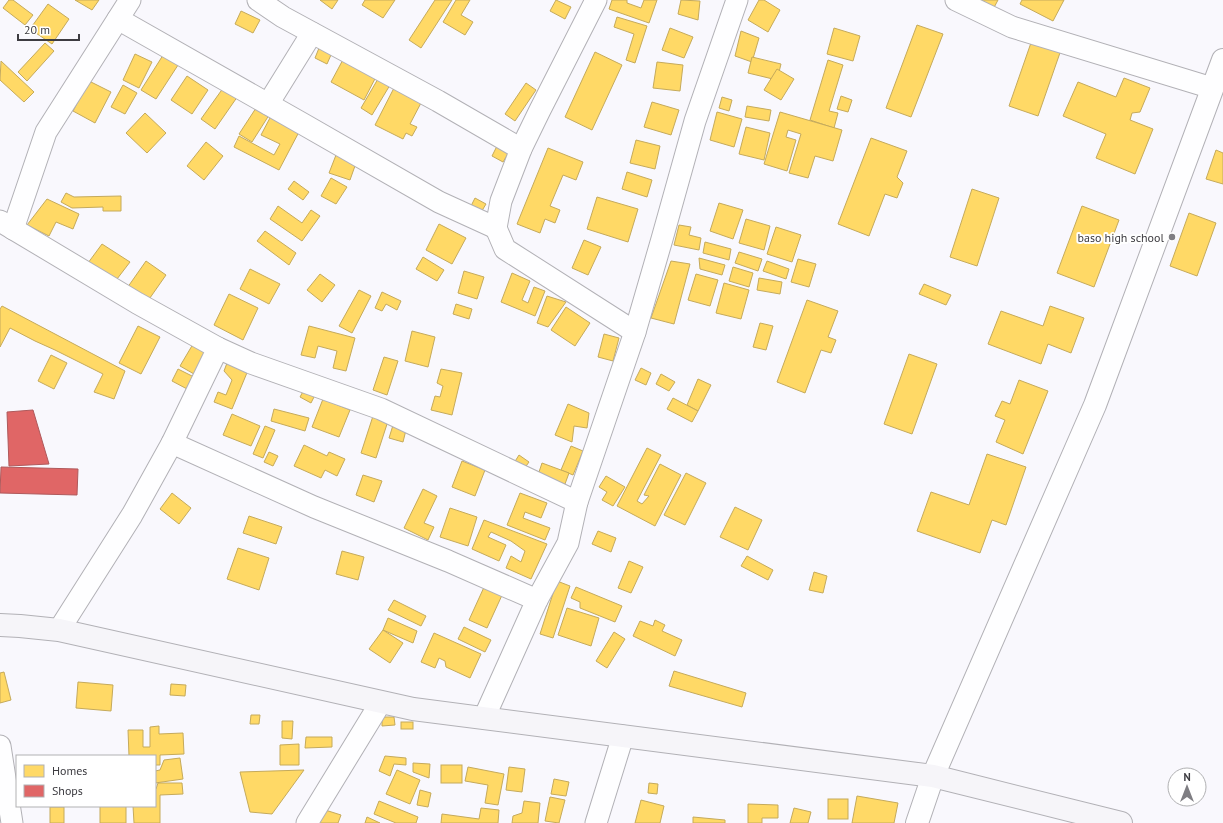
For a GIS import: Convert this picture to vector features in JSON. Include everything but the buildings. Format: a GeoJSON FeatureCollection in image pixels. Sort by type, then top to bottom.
{"type":"FeatureCollection","features":[{"type":"Feature","properties":{"kind":"main road"},"geometry":{"type":"LineString","coordinates":[[0,626],[20,626],[59,630],[413,709],[933,776],[1121,823]]}},
{"type":"Feature","properties":{"kind":"street"},"geometry":{"type":"LineString","coordinates":[[130,0],[46,132],[6,225],[137,304],[218,348],[251,363],[381,409],[577,502]]}},
{"type":"Feature","properties":{"kind":"street"},"geometry":{"type":"LineString","coordinates":[[258,0],[283,17],[438,100],[521,149]]}},
{"type":"Feature","properties":{"kind":"street"},"geometry":{"type":"LineString","coordinates":[[596,0],[521,149],[501,201],[496,228],[505,249],[635,332]]}},
{"type":"Feature","properties":{"kind":"street"},"geometry":{"type":"LineString","coordinates":[[484,718],[537,600],[568,543],[577,502],[635,332],[695,121],[737,0]]}},
{"type":"Feature","properties":{"kind":"street"},"geometry":{"type":"LineString","coordinates":[[956,0],[1012,27],[1212,88]]}},
{"type":"Feature","properties":{"kind":"street"},"geometry":{"type":"LineString","coordinates":[[118,19],[439,202],[496,228]]}},
{"type":"Feature","properties":{"kind":"street"},"geometry":{"type":"LineString","coordinates":[[268,104],[312,32]]}},
{"type":"Feature","properties":{"kind":"street"},"geometry":{"type":"LineString","coordinates":[[917,823],[933,776],[1095,405],[1223,60]]}},
{"type":"Feature","properties":{"kind":"street"},"geometry":{"type":"LineString","coordinates":[[59,630],[132,514],[172,444],[218,348]]}},
{"type":"Feature","properties":{"kind":"street"},"geometry":{"type":"LineString","coordinates":[[172,444],[314,507],[441,558],[537,600]]}},
{"type":"Feature","properties":{"kind":"street"},"geometry":{"type":"LineString","coordinates":[[307,823],[381,702]]}},
{"type":"Feature","properties":{"kind":"street"},"geometry":{"type":"LineString","coordinates":[[596,823],[623,736]]}},
{"type":"Feature","properties":{"kind":"street"},"geometry":{"type":"LineString","coordinates":[[0,746],[12,823]]}},
{"type":"Feature","properties":{"kind":"place","name":"baso high school"},"geometry":{"type":"Point","coordinates":[1172,237]}}]}
